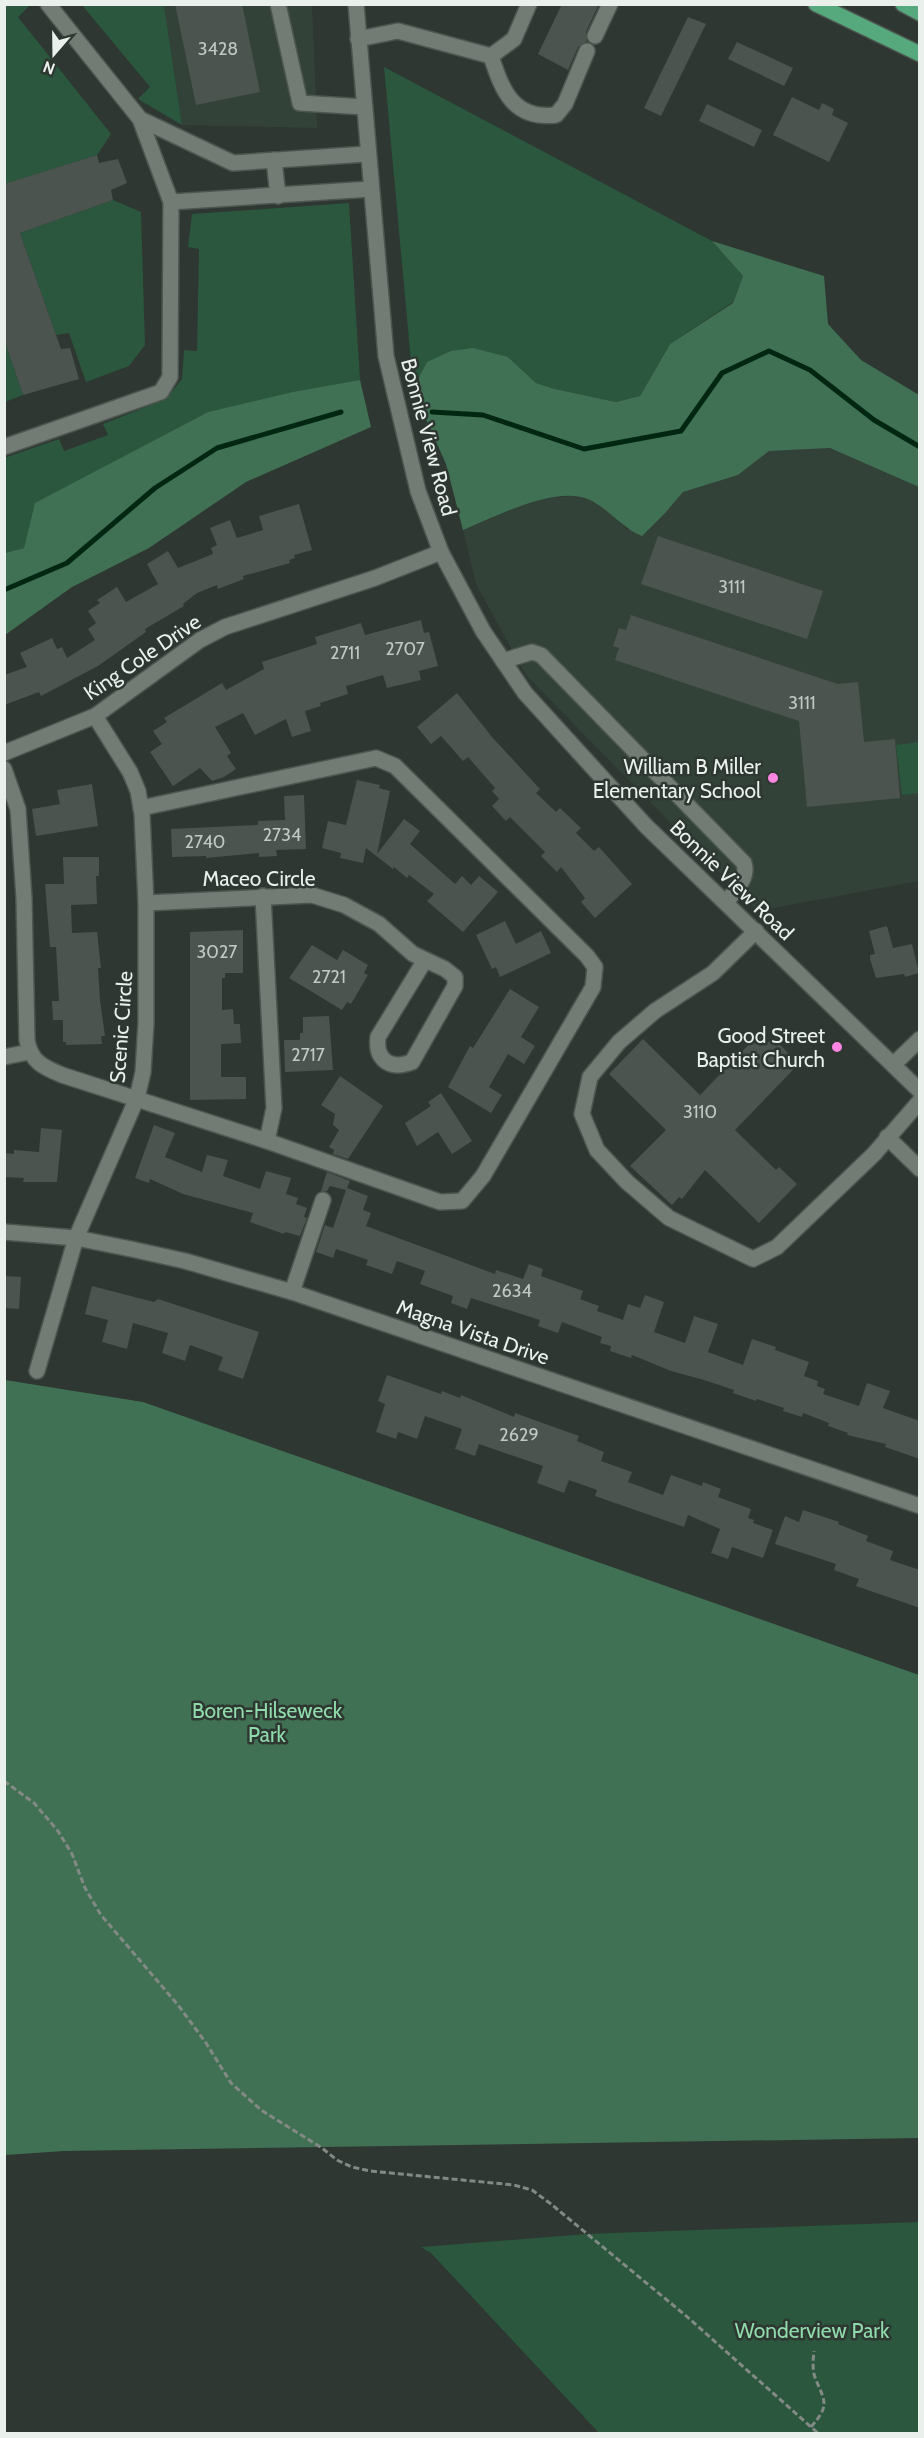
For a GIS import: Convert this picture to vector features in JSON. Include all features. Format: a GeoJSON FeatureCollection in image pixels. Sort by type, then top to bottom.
{"type":"FeatureCollection","features":[{"type":"Feature","properties":{"kind":"main road"},"geometry":{"type":"LineString","coordinates":[[816,4],[920,54]]}},
{"type":"Feature","properties":{"kind":"main road"},"geometry":{"type":"LineString","coordinates":[[903,4],[920,13]]}},
{"type":"Feature","properties":{"kind":"street"},"geometry":{"type":"LineString","coordinates":[[4,447],[161,392],[170,377],[171,202],[140,118],[48,4]]}},
{"type":"Feature","properties":{"kind":"street"},"geometry":{"type":"LineString","coordinates":[[278,4],[300,103],[364,107]]}},
{"type":"Feature","properties":{"kind":"street","name":"Bonnie View Road"},"geometry":{"type":"LineString","coordinates":[[356,4],[386,356],[418,491],[441,552],[483,631],[525,693],[646,826],[920,1091]]}},
{"type":"Feature","properties":{"kind":"street"},"geometry":{"type":"LineString","coordinates":[[491,56],[514,39],[529,4]]}},
{"type":"Feature","properties":{"kind":"street"},"geometry":{"type":"LineString","coordinates":[[595,36],[610,4]]}},
{"type":"Feature","properties":{"kind":"street"},"geometry":{"type":"LineString","coordinates":[[358,39],[398,31],[491,56]]}},
{"type":"Feature","properties":{"kind":"street"},"geometry":{"type":"LineString","coordinates":[[491,56],[500,84],[513,104],[542,117],[556,115],[565,104],[587,51]]}},
{"type":"Feature","properties":{"kind":"street"},"geometry":{"type":"LineString","coordinates":[[140,118],[233,163],[368,154]]}},
{"type":"Feature","properties":{"kind":"street"},"geometry":{"type":"LineString","coordinates":[[274,160],[278,196]]}},
{"type":"Feature","properties":{"kind":"street"},"geometry":{"type":"LineString","coordinates":[[171,202],[370,189]]}},
{"type":"Feature","properties":{"kind":"street","name":"King Cole Drive"},"geometry":{"type":"LineString","coordinates":[[4,753],[94,716],[200,640],[225,627],[375,578],[441,552]]}},
{"type":"Feature","properties":{"kind":"street"},"geometry":{"type":"LineString","coordinates":[[503,661],[532,652],[541,656],[744,863],[746,868],[743,879],[726,902]]}},
{"type":"Feature","properties":{"kind":"street","name":"Scenic Circle"},"geometry":{"type":"LineString","coordinates":[[37,1371],[75,1238],[137,1098],[143,1072],[146,1023],[146,903],[141,808],[130,772],[94,716]]}},
{"type":"Feature","properties":{"kind":"street"},"geometry":{"type":"LineString","coordinates":[[4,769],[18,809],[24,898],[27,1040],[29,1052],[38,1065],[267,1141],[440,1202],[462,1201],[483,1176],[569,1032],[593,987],[595,967],[587,956],[395,766],[376,758],[141,808]]}},
{"type":"Feature","properties":{"kind":"street","name":"Maceo Circle"},"geometry":{"type":"LineString","coordinates":[[146,903],[312,895],[344,905],[380,924],[412,954],[445,969],[455,977],[455,986],[412,1062],[400,1066],[391,1065],[381,1058],[376,1048],[378,1037],[425,960]]}},
{"type":"Feature","properties":{"kind":"street"},"geometry":{"type":"LineString","coordinates":[[263,896],[274,1108],[267,1141]]}},
{"type":"Feature","properties":{"kind":"street"},"geometry":{"type":"LineString","coordinates":[[756,931],[713,973],[655,1011],[619,1042],[590,1077],[582,1114],[597,1150],[627,1182],[669,1218],[753,1259],[777,1247],[874,1154],[920,1101]]}},
{"type":"Feature","properties":{"kind":"street"},"geometry":{"type":"LineString","coordinates":[[894,1064],[920,1039]]}},
{"type":"Feature","properties":{"kind":"street"},"geometry":{"type":"LineString","coordinates":[[4,1057],[29,1052]]}},
{"type":"Feature","properties":{"kind":"street"},"geometry":{"type":"LineString","coordinates":[[887,1137],[920,1169]]}},
{"type":"Feature","properties":{"kind":"street"},"geometry":{"type":"LineString","coordinates":[[292,1292],[323,1200]]}},
{"type":"Feature","properties":{"kind":"street","name":"Magna Vista Drive"},"geometry":{"type":"LineString","coordinates":[[4,1232],[75,1238],[186,1261],[292,1292],[920,1506]]}},
{"type":"Feature","properties":{"kind":"path"},"geometry":{"type":"LineString","coordinates":[[733,760],[734,771]]}},
{"type":"Feature","properties":{"kind":"path"},"geometry":{"type":"LineString","coordinates":[[4,1782],[34,1803],[58,1831],[72,1854],[85,1888],[101,1915],[178,2006],[206,2043],[231,2083],[261,2109],[337,2160],[352,2167],[370,2171],[487,2181],[532,2190],[685,2315],[819,2433]]}},
{"type":"Feature","properties":{"kind":"path"},"geometry":{"type":"LineString","coordinates":[[811,2427],[821,2415],[825,2405],[813,2370],[814,2351]]}},
{"type":"Feature","properties":{"kind":"shaded area"},"geometry":{"type":"Polygon","coordinates":[[[164,5],[312,5],[317,128],[182,125],[164,5]]]}},
{"type":"Feature","properties":{"kind":"shaded area","name":"William B Miller Elementary School"},"geometry":{"type":"Polygon","coordinates":[[[830,448],[919,487],[919,881],[757,911],[526,675],[476,584],[463,530],[535,500],[577,495],[592,501],[617,518],[627,530],[666,512],[683,492],[738,475],[769,451],[830,448]]]}},
{"type":"Feature","properties":{"kind":"green space"},"geometry":{"type":"Polygon","coordinates":[[[5,5],[29,6],[18,17],[111,134],[97,155],[5,184],[5,5]]]}},
{"type":"Feature","properties":{"kind":"green space"},"geometry":{"type":"Polygon","coordinates":[[[82,5],[164,5],[182,125],[138,99],[150,87],[82,5]]]}},
{"type":"Feature","properties":{"kind":"green space"},"geometry":{"type":"Polygon","coordinates":[[[384,67],[712,241],[743,276],[733,302],[670,344],[640,396],[616,402],[536,383],[508,357],[427,362],[419,377],[412,373],[384,67]]]}},
{"type":"Feature","properties":{"kind":"green space"},"geometry":{"type":"Polygon","coordinates":[[[113,200],[141,212],[145,345],[129,366],[86,382],[69,333],[56,335],[20,233],[113,200]]]}},
{"type":"Feature","properties":{"kind":"green space"},"geometry":{"type":"Polygon","coordinates":[[[349,203],[360,380],[208,412],[108,465],[24,548],[5,553],[4,458],[59,439],[64,451],[108,435],[103,424],[166,399],[182,379],[184,350],[197,351],[199,249],[188,247],[192,214],[349,203]]]}},
{"type":"Feature","properties":{"kind":"green space"},"geometry":{"type":"Polygon","coordinates":[[[712,241],[824,276],[828,324],[861,360],[919,395],[919,487],[830,448],[769,451],[738,475],[683,492],[642,536],[597,504],[576,496],[561,496],[526,504],[463,530],[446,464],[420,406],[419,377],[427,362],[451,351],[473,348],[508,357],[536,383],[555,389],[616,402],[640,396],[670,344],[733,303],[743,276],[712,241]]]}},
{"type":"Feature","properties":{"kind":"green space"},"geometry":{"type":"Polygon","coordinates":[[[4,339],[23,395],[5,402],[4,402],[4,339]]]}},
{"type":"Feature","properties":{"kind":"green space"},"geometry":{"type":"Polygon","coordinates":[[[360,380],[371,427],[246,482],[149,548],[72,587],[5,635],[5,553],[24,548],[35,503],[208,412],[293,392],[360,380]]]}},
{"type":"Feature","properties":{"kind":"green space"},"geometry":{"type":"Polygon","coordinates":[[[919,742],[919,793],[902,795],[896,745],[919,742]]]}},
{"type":"Feature","properties":{"kind":"green space","name":"Boren-Hilseweck Park"},"geometry":{"type":"Polygon","coordinates":[[[5,1380],[143,1402],[919,1675],[919,2138],[64,2151],[5,2155],[5,1380]]]}},
{"type":"Feature","properties":{"kind":"green space","name":"Wonderview Park"},"geometry":{"type":"Polygon","coordinates":[[[919,2222],[919,2433],[599,2433],[431,2253],[421,2247],[586,2234],[919,2222]]]}},
{"type":"Feature","properties":{"kind":"building"},"geometry":{"type":"Polygon","coordinates":[[[175,4],[242,4],[260,92],[196,105],[175,4]]]}},
{"type":"Feature","properties":{"kind":"building"},"geometry":{"type":"Polygon","coordinates":[[[562,4],[599,4],[586,32],[587,41],[578,47],[568,70],[538,54],[562,4]]]}},
{"type":"Feature","properties":{"kind":"building"},"geometry":{"type":"Polygon","coordinates":[[[688,17],[706,24],[661,116],[644,108],[688,17]]]}},
{"type":"Feature","properties":{"kind":"building"},"geometry":{"type":"Polygon","coordinates":[[[737,42],[793,68],[784,86],[728,59],[737,42]]]}},
{"type":"Feature","properties":{"kind":"building"},"geometry":{"type":"Polygon","coordinates":[[[792,97],[819,110],[822,103],[834,109],[832,115],[848,123],[829,162],[773,135],[792,97]]]}},
{"type":"Feature","properties":{"kind":"building"},"geometry":{"type":"Polygon","coordinates":[[[707,104],[762,130],[754,147],[699,121],[707,104]]]}},
{"type":"Feature","properties":{"kind":"building"},"geometry":{"type":"Polygon","coordinates":[[[97,155],[99,163],[118,159],[127,183],[111,190],[113,200],[20,233],[61,349],[70,348],[79,379],[23,395],[4,339],[4,184],[97,155]]]}},
{"type":"Feature","properties":{"kind":"building"},"geometry":{"type":"Polygon","coordinates":[[[299,504],[312,550],[294,555],[295,558],[289,560],[290,563],[243,576],[244,579],[218,589],[217,585],[197,593],[183,604],[184,606],[145,629],[146,632],[98,666],[41,696],[39,692],[4,705],[4,675],[27,667],[20,653],[52,638],[57,649],[62,647],[67,658],[95,640],[88,629],[96,623],[88,611],[100,603],[97,600],[117,587],[126,602],[158,584],[147,564],[168,551],[178,568],[213,554],[211,548],[217,545],[210,528],[230,520],[237,538],[263,530],[259,516],[299,504]]]}},
{"type":"Feature","properties":{"kind":"building"},"geometry":{"type":"Polygon","coordinates":[[[658,536],[823,591],[807,639],[641,584],[658,536]]]}},
{"type":"Feature","properties":{"kind":"building"},"geometry":{"type":"Polygon","coordinates":[[[631,615],[838,684],[858,682],[864,742],[895,739],[900,798],[807,807],[799,721],[615,660],[619,648],[613,646],[619,628],[626,630],[631,615]]]}},
{"type":"Feature","properties":{"kind":"building"},"geometry":{"type":"Polygon","coordinates":[[[421,620],[424,633],[429,632],[438,666],[419,671],[421,680],[387,688],[383,675],[346,686],[348,694],[320,703],[321,706],[305,711],[311,731],[292,737],[286,719],[255,735],[243,713],[215,727],[231,753],[227,756],[236,769],[224,777],[212,781],[200,768],[173,786],[150,752],[162,744],[153,731],[167,722],[164,718],[222,683],[226,690],[264,669],[262,662],[317,644],[315,637],[361,623],[365,635],[421,620]]]}},
{"type":"Feature","properties":{"kind":"building"},"geometry":{"type":"Polygon","coordinates":[[[457,693],[492,737],[540,789],[536,793],[556,812],[560,808],[581,828],[576,833],[594,851],[599,847],[632,884],[595,918],[581,902],[585,898],[561,867],[557,872],[541,856],[545,852],[510,817],[506,821],[492,806],[499,799],[492,791],[495,788],[468,757],[463,761],[441,736],[431,744],[417,727],[457,693]]]}},
{"type":"Feature","properties":{"kind":"building"},"geometry":{"type":"Polygon","coordinates":[[[357,780],[380,785],[379,788],[390,791],[377,854],[404,819],[420,831],[410,844],[455,884],[462,876],[471,885],[479,876],[498,892],[463,932],[427,901],[434,894],[409,875],[407,878],[394,867],[393,869],[366,848],[363,863],[340,858],[341,853],[322,848],[328,821],[346,825],[357,780]]]}},
{"type":"Feature","properties":{"kind":"building"},"geometry":{"type":"Polygon","coordinates":[[[92,784],[98,826],[36,836],[32,809],[60,804],[57,790],[92,784]]]}},
{"type":"Feature","properties":{"kind":"building"},"geometry":{"type":"Polygon","coordinates":[[[304,795],[306,849],[276,850],[277,856],[259,857],[259,853],[206,858],[206,856],[172,857],[171,829],[258,825],[258,821],[285,820],[284,796],[304,795]]]}},
{"type":"Feature","properties":{"kind":"building"},"geometry":{"type":"Polygon","coordinates":[[[63,857],[99,857],[99,876],[96,876],[97,904],[71,905],[72,933],[97,932],[101,968],[98,968],[100,1000],[105,1036],[101,1036],[102,1044],[66,1045],[66,1042],[63,1042],[63,1020],[53,1020],[52,1001],[59,1001],[56,947],[50,947],[45,884],[64,884],[63,857]]]}},
{"type":"Feature","properties":{"kind":"building"},"geometry":{"type":"Polygon","coordinates":[[[505,921],[516,944],[541,931],[551,953],[500,977],[496,967],[492,969],[476,935],[505,921]]]}},
{"type":"Feature","properties":{"kind":"building"},"geometry":{"type":"Polygon","coordinates":[[[887,926],[893,948],[912,944],[919,973],[905,977],[904,974],[876,978],[870,959],[870,955],[875,954],[869,931],[887,926]]]}},
{"type":"Feature","properties":{"kind":"building"},"geometry":{"type":"Polygon","coordinates":[[[243,930],[243,973],[225,973],[225,978],[222,978],[222,1010],[233,1009],[234,1024],[240,1024],[241,1043],[221,1044],[221,1077],[246,1077],[246,1099],[190,1100],[190,932],[243,930]]]}},
{"type":"Feature","properties":{"kind":"building"},"geometry":{"type":"Polygon","coordinates":[[[312,945],[337,960],[343,950],[368,965],[364,973],[368,975],[351,1004],[347,1002],[342,1010],[289,978],[312,945]]]}},
{"type":"Feature","properties":{"kind":"building"},"geometry":{"type":"Polygon","coordinates":[[[510,989],[539,1007],[521,1037],[535,1046],[524,1064],[508,1054],[489,1087],[502,1095],[491,1113],[448,1087],[470,1046],[473,1048],[510,989]]]}},
{"type":"Feature","properties":{"kind":"building"},"geometry":{"type":"Polygon","coordinates":[[[329,1016],[333,1070],[285,1072],[284,1040],[300,1040],[300,1033],[303,1033],[303,1017],[329,1016]]]}},
{"type":"Feature","properties":{"kind":"building"},"geometry":{"type":"Polygon","coordinates":[[[758,1035],[767,1043],[773,1038],[791,1056],[785,1062],[793,1070],[735,1130],[776,1170],[779,1167],[797,1184],[759,1223],[705,1170],[682,1199],[679,1197],[672,1205],[630,1166],[666,1130],[609,1074],[643,1039],[700,1095],[758,1035]]]}},
{"type":"Feature","properties":{"kind":"building"},"geometry":{"type":"Polygon","coordinates":[[[340,1076],[383,1106],[348,1159],[333,1154],[334,1150],[329,1147],[339,1130],[333,1125],[335,1114],[321,1105],[340,1076]]]}},
{"type":"Feature","properties":{"kind":"building"},"geometry":{"type":"Polygon","coordinates":[[[441,1093],[472,1141],[452,1154],[438,1132],[417,1146],[405,1123],[431,1106],[428,1102],[441,1093]]]}},
{"type":"Feature","properties":{"kind":"building"},"geometry":{"type":"Polygon","coordinates":[[[154,1125],[175,1133],[165,1157],[202,1172],[207,1155],[228,1160],[223,1176],[260,1189],[266,1171],[291,1178],[286,1194],[298,1198],[296,1204],[307,1208],[304,1217],[307,1218],[300,1236],[285,1232],[284,1234],[250,1222],[253,1213],[183,1194],[150,1179],[149,1183],[135,1178],[154,1125]]]}},
{"type":"Feature","properties":{"kind":"building"},"geometry":{"type":"Polygon","coordinates":[[[41,1128],[62,1130],[57,1182],[23,1182],[24,1178],[4,1177],[4,1153],[14,1154],[14,1150],[39,1152],[41,1128]]]}},
{"type":"Feature","properties":{"kind":"building"},"geometry":{"type":"Polygon","coordinates":[[[327,1172],[350,1181],[347,1188],[368,1196],[363,1210],[371,1213],[366,1226],[495,1274],[496,1270],[523,1279],[529,1264],[543,1269],[541,1276],[583,1291],[580,1299],[599,1306],[597,1311],[623,1320],[628,1304],[640,1308],[645,1295],[664,1302],[654,1332],[685,1343],[694,1316],[718,1324],[708,1352],[743,1365],[752,1339],[776,1347],[775,1350],[809,1362],[804,1376],[818,1381],[817,1386],[825,1389],[823,1394],[859,1406],[867,1383],[890,1391],[883,1408],[920,1421],[920,1459],[885,1447],[886,1444],[847,1435],[848,1433],[828,1426],[829,1423],[803,1413],[802,1417],[783,1411],[784,1408],[733,1393],[734,1390],[671,1371],[632,1355],[631,1358],[610,1351],[611,1346],[600,1343],[602,1337],[562,1322],[558,1333],[538,1326],[540,1320],[471,1298],[467,1309],[451,1303],[453,1296],[420,1284],[425,1271],[397,1261],[392,1274],[366,1265],[368,1260],[336,1249],[333,1258],[316,1252],[325,1225],[333,1228],[346,1190],[330,1186],[327,1191],[321,1191],[327,1172]]]}},
{"type":"Feature","properties":{"kind":"building"},"geometry":{"type":"Polygon","coordinates":[[[4,1276],[21,1277],[19,1309],[4,1308],[4,1276]]]}},
{"type":"Feature","properties":{"kind":"building"},"geometry":{"type":"Polygon","coordinates":[[[92,1286],[154,1302],[158,1299],[259,1332],[243,1379],[218,1370],[223,1357],[190,1345],[185,1361],[162,1353],[168,1333],[133,1323],[127,1349],[102,1342],[108,1320],[85,1314],[92,1286]]]}},
{"type":"Feature","properties":{"kind":"building"},"geometry":{"type":"Polygon","coordinates":[[[387,1375],[441,1394],[442,1391],[460,1398],[461,1395],[514,1417],[515,1413],[579,1436],[577,1441],[604,1452],[601,1461],[632,1472],[628,1482],[663,1495],[671,1475],[702,1486],[703,1482],[721,1489],[718,1497],[751,1509],[748,1518],[754,1520],[753,1523],[773,1530],[763,1558],[732,1547],[728,1559],[711,1553],[720,1529],[688,1515],[684,1527],[595,1496],[597,1490],[569,1480],[564,1493],[537,1483],[543,1466],[479,1444],[475,1456],[455,1449],[462,1429],[425,1416],[417,1439],[398,1432],[396,1439],[376,1432],[385,1404],[378,1401],[387,1375]]]}},
{"type":"Feature","properties":{"kind":"building"},"geometry":{"type":"Polygon","coordinates":[[[803,1510],[839,1522],[838,1524],[868,1536],[866,1541],[893,1551],[890,1560],[920,1570],[920,1608],[856,1586],[859,1579],[834,1570],[836,1564],[775,1544],[785,1516],[799,1522],[803,1510]]]}},
{"type":"Feature","properties":{"kind":"waterway"},"geometry":{"type":"LineString","coordinates":[[432,412],[483,415],[584,449],[681,431],[722,373],[769,351],[810,370],[874,420],[920,447]]}},
{"type":"Feature","properties":{"kind":"waterway"},"geometry":{"type":"LineString","coordinates":[[4,590],[67,563],[155,488],[217,448],[341,412]]}},
{"type":"Feature","properties":{"kind":"place","name":"William B Miller Elementary School"},"geometry":{"type":"Point","coordinates":[773,778]}},
{"type":"Feature","properties":{"kind":"place","name":"Good Street Baptist Church"},"geometry":{"type":"Point","coordinates":[837,1047]}}]}
